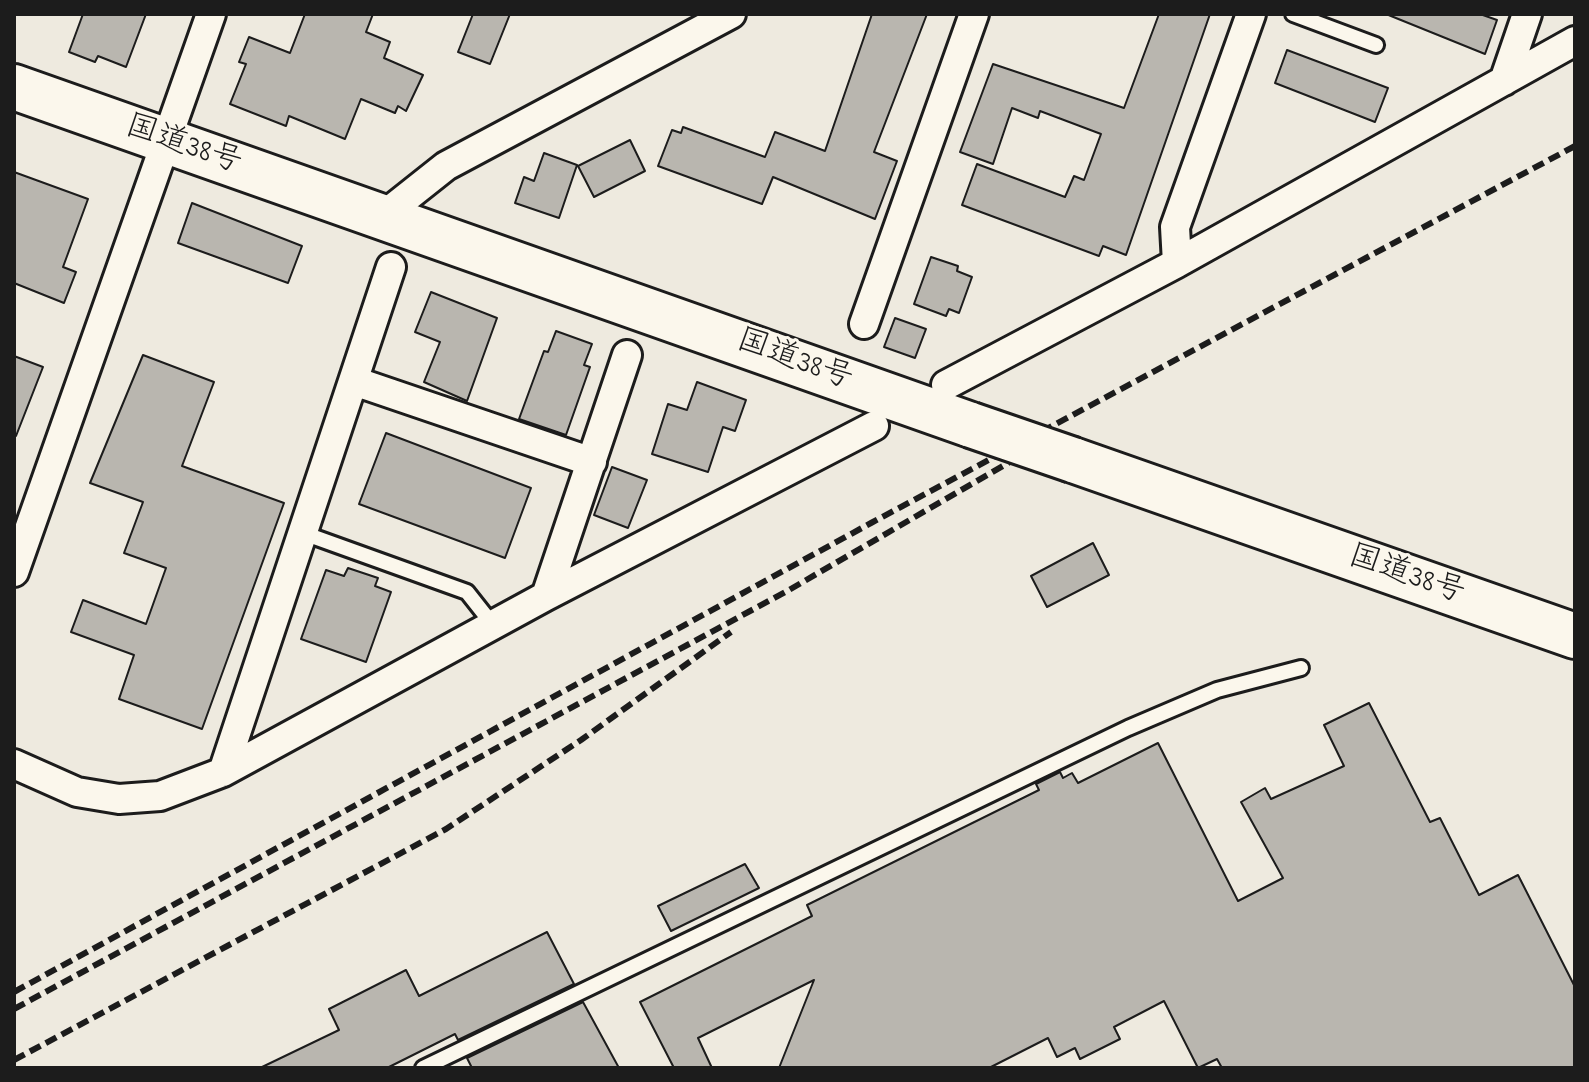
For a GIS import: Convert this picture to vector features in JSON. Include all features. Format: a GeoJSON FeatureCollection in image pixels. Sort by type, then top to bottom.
{"type":"FeatureCollection","features":[{"type":"Feature","properties":{"kind":"highway","name":"国道38号"},"geometry":{"type":"LineString","coordinates":[[14,87],[1575,636]]}},
{"type":"Feature","properties":{"kind":"street"},"geometry":{"type":"LineString","coordinates":[[14,572],[211,14]]}},
{"type":"Feature","properties":{"kind":"street"},"geometry":{"type":"LineString","coordinates":[[383,216],[446,166],[731,14]]}},
{"type":"Feature","properties":{"kind":"street"},"geometry":{"type":"LineString","coordinates":[[864,324],[974,14]]}},
{"type":"Feature","properties":{"kind":"street"},"geometry":{"type":"LineString","coordinates":[[1177,263],[1175,227],[1251,14]]}},
{"type":"Feature","properties":{"kind":"street"},"geometry":{"type":"LineString","coordinates":[[1504,81],[1527,14]]}},
{"type":"Feature","properties":{"kind":"street"},"geometry":{"type":"LineString","coordinates":[[946,385],[1177,263],[1575,41]]}},
{"type":"Feature","properties":{"kind":"street"},"geometry":{"type":"LineString","coordinates":[[223,772],[391,267]]}},
{"type":"Feature","properties":{"kind":"street"},"geometry":{"type":"LineString","coordinates":[[546,596],[627,355]]}},
{"type":"Feature","properties":{"kind":"street"},"geometry":{"type":"LineString","coordinates":[[354,381],[592,462]]}},
{"type":"Feature","properties":{"kind":"street"},"geometry":{"type":"LineString","coordinates":[[14,764],[77,792],[119,799],[160,796],[223,772],[546,596],[874,426]]}},
{"type":"Feature","properties":{"kind":"lane"},"geometry":{"type":"LineString","coordinates":[[1293,14],[1376,45]]}},
{"type":"Feature","properties":{"kind":"lane"},"geometry":{"type":"LineString","coordinates":[[303,533],[467,592],[493,625]]}},
{"type":"Feature","properties":{"kind":"lane"},"geometry":{"type":"LineString","coordinates":[[423,1068],[1128,728],[1217,690],[1301,668]]}},
{"type":"Feature","properties":{"kind":"building"},"geometry":{"type":"Polygon","coordinates":[[[83,14],[146,14],[126,67],[98,56],[95,62],[69,52],[83,14]]]}},
{"type":"Feature","properties":{"kind":"building"},"geometry":{"type":"Polygon","coordinates":[[[305,14],[373,14],[366,32],[390,42],[384,58],[423,75],[406,111],[398,106],[395,113],[361,99],[345,139],[289,116],[286,126],[230,104],[246,64],[239,62],[249,37],[290,53],[305,14]]]}},
{"type":"Feature","properties":{"kind":"building"},"geometry":{"type":"Polygon","coordinates":[[[473,14],[510,14],[490,64],[458,52],[473,14]]]}},
{"type":"Feature","properties":{"kind":"building"},"geometry":{"type":"Polygon","coordinates":[[[872,14],[927,14],[874,152],[897,161],[875,219],[773,177],[762,204],[658,166],[672,130],[681,133],[683,127],[765,157],[775,132],[825,151],[872,14]]]}},
{"type":"Feature","properties":{"kind":"building"},"geometry":{"type":"Polygon","coordinates":[[[1159,14],[1210,14],[1126,255],[1103,246],[1099,256],[962,205],[977,164],[1065,197],[1074,176],[1084,180],[1101,134],[1040,111],[1038,118],[1012,108],[993,164],[960,152],[993,64],[1124,108],[1159,14]]]}},
{"type":"Feature","properties":{"kind":"building"},"geometry":{"type":"Polygon","coordinates":[[[1386,14],[1480,14],[1497,20],[1485,54],[1386,14]]]}},
{"type":"Feature","properties":{"kind":"building"},"geometry":{"type":"Polygon","coordinates":[[[1287,50],[1388,88],[1375,122],[1275,83],[1287,50]]]}},
{"type":"Feature","properties":{"kind":"building"},"geometry":{"type":"Polygon","coordinates":[[[630,140],[645,171],[594,197],[578,166],[630,140]]]}},
{"type":"Feature","properties":{"kind":"building"},"geometry":{"type":"Polygon","coordinates":[[[544,153],[577,165],[559,218],[515,203],[524,177],[534,181],[544,153]]]}},
{"type":"Feature","properties":{"kind":"building"},"geometry":{"type":"Polygon","coordinates":[[[14,172],[88,199],[63,267],[76,272],[64,303],[14,283],[14,172]]]}},
{"type":"Feature","properties":{"kind":"building"},"geometry":{"type":"Polygon","coordinates":[[[192,203],[302,246],[288,283],[178,243],[192,203]]]}},
{"type":"Feature","properties":{"kind":"building"},"geometry":{"type":"Polygon","coordinates":[[[931,257],[958,266],[957,271],[972,277],[959,313],[949,309],[946,316],[914,304],[931,257]]]}},
{"type":"Feature","properties":{"kind":"building"},"geometry":{"type":"Polygon","coordinates":[[[431,292],[497,318],[467,401],[424,382],[440,342],[415,332],[431,292]]]}},
{"type":"Feature","properties":{"kind":"building"},"geometry":{"type":"Polygon","coordinates":[[[895,318],[926,329],[915,358],[884,347],[895,318]]]}},
{"type":"Feature","properties":{"kind":"building"},"geometry":{"type":"Polygon","coordinates":[[[556,331],[592,344],[584,365],[590,367],[566,435],[519,419],[544,351],[548,352],[556,331]]]}},
{"type":"Feature","properties":{"kind":"building"},"geometry":{"type":"Polygon","coordinates":[[[143,355],[214,382],[182,466],[284,503],[202,729],[119,699],[134,655],[71,632],[83,600],[146,624],[166,568],[124,553],[143,502],[90,483],[143,355]]]}},
{"type":"Feature","properties":{"kind":"building"},"geometry":{"type":"Polygon","coordinates":[[[14,356],[43,367],[16,436],[14,436],[14,356]]]}},
{"type":"Feature","properties":{"kind":"building"},"geometry":{"type":"Polygon","coordinates":[[[697,382],[746,400],[735,431],[723,427],[708,472],[652,454],[668,404],[687,410],[697,382]]]}},
{"type":"Feature","properties":{"kind":"building"},"geometry":{"type":"Polygon","coordinates":[[[386,433],[531,488],[505,558],[359,504],[386,433]]]}},
{"type":"Feature","properties":{"kind":"building"},"geometry":{"type":"Polygon","coordinates":[[[612,467],[647,480],[628,528],[594,515],[612,467]]]}},
{"type":"Feature","properties":{"kind":"building"},"geometry":{"type":"Polygon","coordinates":[[[1093,543],[1109,575],[1047,607],[1031,576],[1093,543]]]}},
{"type":"Feature","properties":{"kind":"building"},"geometry":{"type":"Polygon","coordinates":[[[348,568],[378,578],[375,586],[391,592],[366,662],[301,639],[326,570],[344,576],[348,568]]]}},
{"type":"Feature","properties":{"kind":"building"},"geometry":{"type":"Polygon","coordinates":[[[1369,703],[1430,822],[1440,818],[1479,895],[1518,875],[1575,987],[1575,1068],[1222,1068],[1217,1059],[1198,1068],[1164,1001],[1114,1027],[1120,1039],[1080,1059],[1075,1048],[1057,1057],[1048,1038],[989,1068],[779,1068],[814,980],[698,1038],[712,1068],[674,1068],[640,1002],[812,916],[807,905],[1039,790],[1036,784],[1060,772],[1063,778],[1072,773],[1078,783],[1158,743],[1238,901],[1283,878],[1241,802],[1265,788],[1271,799],[1344,766],[1324,725],[1369,703]]]}},
{"type":"Feature","properties":{"kind":"building"},"geometry":{"type":"Polygon","coordinates":[[[745,864],[759,888],[671,931],[658,906],[745,864]]]}},
{"type":"Feature","properties":{"kind":"building"},"geometry":{"type":"Polygon","coordinates":[[[547,932],[574,984],[458,1040],[455,1034],[387,1068],[260,1068],[339,1030],[329,1009],[406,970],[419,996],[547,932]]]}},
{"type":"Feature","properties":{"kind":"building"},"geometry":{"type":"Polygon","coordinates":[[[583,1002],[619,1068],[472,1068],[467,1058],[583,1002]]]}},
{"type":"Feature","properties":{"kind":"railway"},"geometry":{"type":"LineString","coordinates":[[14,992],[871,523],[1575,146]]}},
{"type":"Feature","properties":{"kind":"railway"},"geometry":{"type":"LineString","coordinates":[[14,1009],[789,590],[1032,449]]}},
{"type":"Feature","properties":{"kind":"railway"},"geometry":{"type":"LineString","coordinates":[[14,1060],[446,829],[581,740],[731,632]]}}]}
